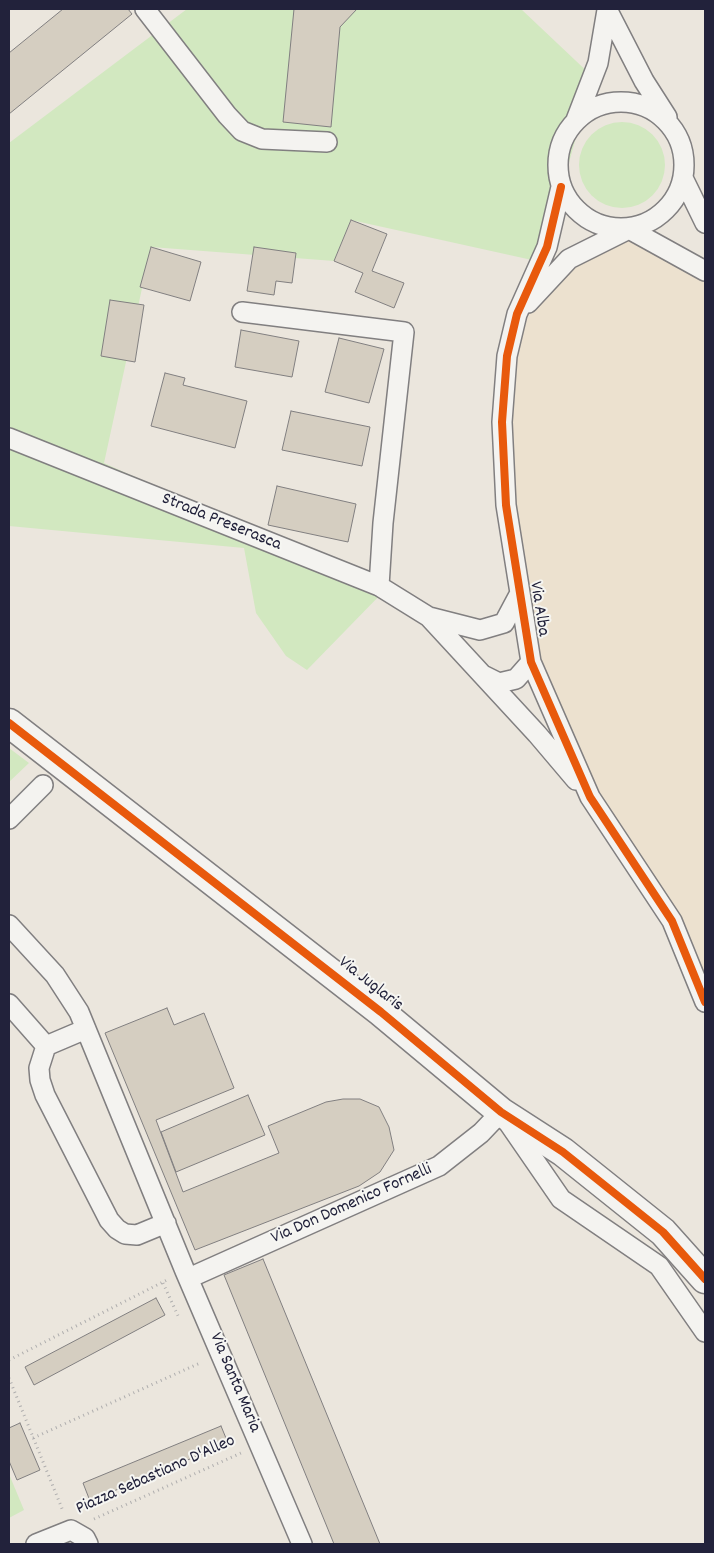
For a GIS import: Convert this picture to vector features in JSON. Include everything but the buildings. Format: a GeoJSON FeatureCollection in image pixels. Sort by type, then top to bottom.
{"type":"FeatureCollection","features":[{"type":"Feature","properties":{"kind":"street"},"geometry":{"type":"LineString","coordinates":[[145,9],[227,115],[242,131],[262,139],[327,142]]}},
{"type":"Feature","properties":{"kind":"street"},"geometry":{"type":"LineString","coordinates":[[607,9],[598,63],[576,120],[562,140],[558,164],[561,187],[572,206],[588,220],[608,227],[629,228],[705,271]]}},
{"type":"Feature","properties":{"kind":"street"},"geometry":{"type":"LineString","coordinates":[[517,314],[569,259],[629,228],[654,220],[673,203],[684,180],[684,151],[672,125],[644,81],[607,9]]}},
{"type":"Feature","properties":{"kind":"street"},"geometry":{"type":"LineString","coordinates":[[576,120],[593,108],[614,102],[636,103],[656,110],[672,125]]}},
{"type":"Feature","properties":{"kind":"street"},"geometry":{"type":"LineString","coordinates":[[684,180],[705,223]]}},
{"type":"Feature","properties":{"kind":"street","name":"Via Alba"},"geometry":{"type":"LineString","coordinates":[[561,187],[547,247],[517,314],[507,356],[502,422],[506,505],[531,662],[590,797],[672,921],[705,1002]]}},
{"type":"Feature","properties":{"kind":"street"},"geometry":{"type":"LineString","coordinates":[[242,312],[404,332],[383,523],[379,586]]}},
{"type":"Feature","properties":{"kind":"street","name":"Strada Preserasca"},"geometry":{"type":"LineString","coordinates":[[9,438],[379,586],[429,617],[537,734],[590,797]]}},
{"type":"Feature","properties":{"kind":"street","name":"Strada Preserasca"},"geometry":{"type":"LineString","coordinates":[[429,617],[480,630],[504,623],[520,593]]}},
{"type":"Feature","properties":{"kind":"street"},"geometry":{"type":"LineString","coordinates":[[482,675],[499,683],[516,679],[531,662]]}},
{"type":"Feature","properties":{"kind":"street","name":"Via Juglaris"},"geometry":{"type":"LineString","coordinates":[[9,723],[381,1012],[501,1112],[563,1152],[663,1232],[705,1279]]}},
{"type":"Feature","properties":{"kind":"street"},"geometry":{"type":"LineString","coordinates":[[9,819],[43,784]]}},
{"type":"Feature","properties":{"kind":"street","name":"Via Santa Maria"},"geometry":{"type":"LineString","coordinates":[[9,926],[55,975],[79,1012],[187,1275],[302,1544]]}},
{"type":"Feature","properties":{"kind":"street"},"geometry":{"type":"LineString","coordinates":[[9,1004],[46,1046]]}},
{"type":"Feature","properties":{"kind":"street"},"geometry":{"type":"LineString","coordinates":[[86,1029],[46,1046],[39,1068],[40,1080],[45,1095],[109,1220],[117,1229],[124,1234],[137,1235],[166,1222]]}},
{"type":"Feature","properties":{"kind":"street","name":"Via Juglaris"},"geometry":{"type":"LineString","coordinates":[[501,1112],[562,1199],[659,1266],[705,1332]]}},
{"type":"Feature","properties":{"kind":"street","name":"Via Don Domenico Fornelli"},"geometry":{"type":"LineString","coordinates":[[187,1275],[440,1166],[481,1133],[501,1112]]}},
{"type":"Feature","properties":{"kind":"street"},"geometry":{"type":"LineString","coordinates":[[36,1544],[71,1530],[85,1538],[88,1544]]}},
{"type":"Feature","properties":{"kind":"path"},"geometry":{"type":"LineString","coordinates":[[9,1360],[187,1275]]}},
{"type":"Feature","properties":{"kind":"path"},"geometry":{"type":"LineString","coordinates":[[33,1438],[200,1363]]}},
{"type":"Feature","properties":{"kind":"shaded area"},"geometry":{"type":"Polygon","coordinates":[[[629,229],[705,271],[705,1002],[672,921],[590,797],[531,662],[506,505],[517,315],[569,259],[629,229]]]}},
{"type":"Feature","properties":{"kind":"green space"},"geometry":{"type":"Polygon","coordinates":[[[187,9],[521,9],[593,77],[541,262],[351,220],[334,261],[151,247],[104,463],[385,590],[307,670],[286,656],[256,613],[244,548],[9,526],[9,143],[187,9]]]}},
{"type":"Feature","properties":{"kind":"green space"},"geometry":{"type":"Polygon","coordinates":[[[622,122],[639,125],[653,134],[662,148],[665,165],[662,182],[653,196],[639,205],[622,208],[605,205],[591,196],[582,182],[579,165],[582,148],[591,134],[605,125],[622,122]]]}},
{"type":"Feature","properties":{"kind":"green space"},"geometry":{"type":"Polygon","coordinates":[[[9,748],[29,763],[9,782],[9,748]]]}},
{"type":"Feature","properties":{"kind":"green space"},"geometry":{"type":"Polygon","coordinates":[[[9,1474],[24,1510],[9,1518],[9,1474]]]}},
{"type":"Feature","properties":{"kind":"cycle path"},"geometry":{"type":"LineString","coordinates":[[561,187],[547,247],[517,314],[507,356],[502,422],[506,505],[531,662],[590,797],[672,921],[705,1002]]}},
{"type":"Feature","properties":{"kind":"cycle path"},"geometry":{"type":"LineString","coordinates":[[9,723],[381,1012],[501,1112],[563,1152],[663,1232],[705,1279]]}}]}
